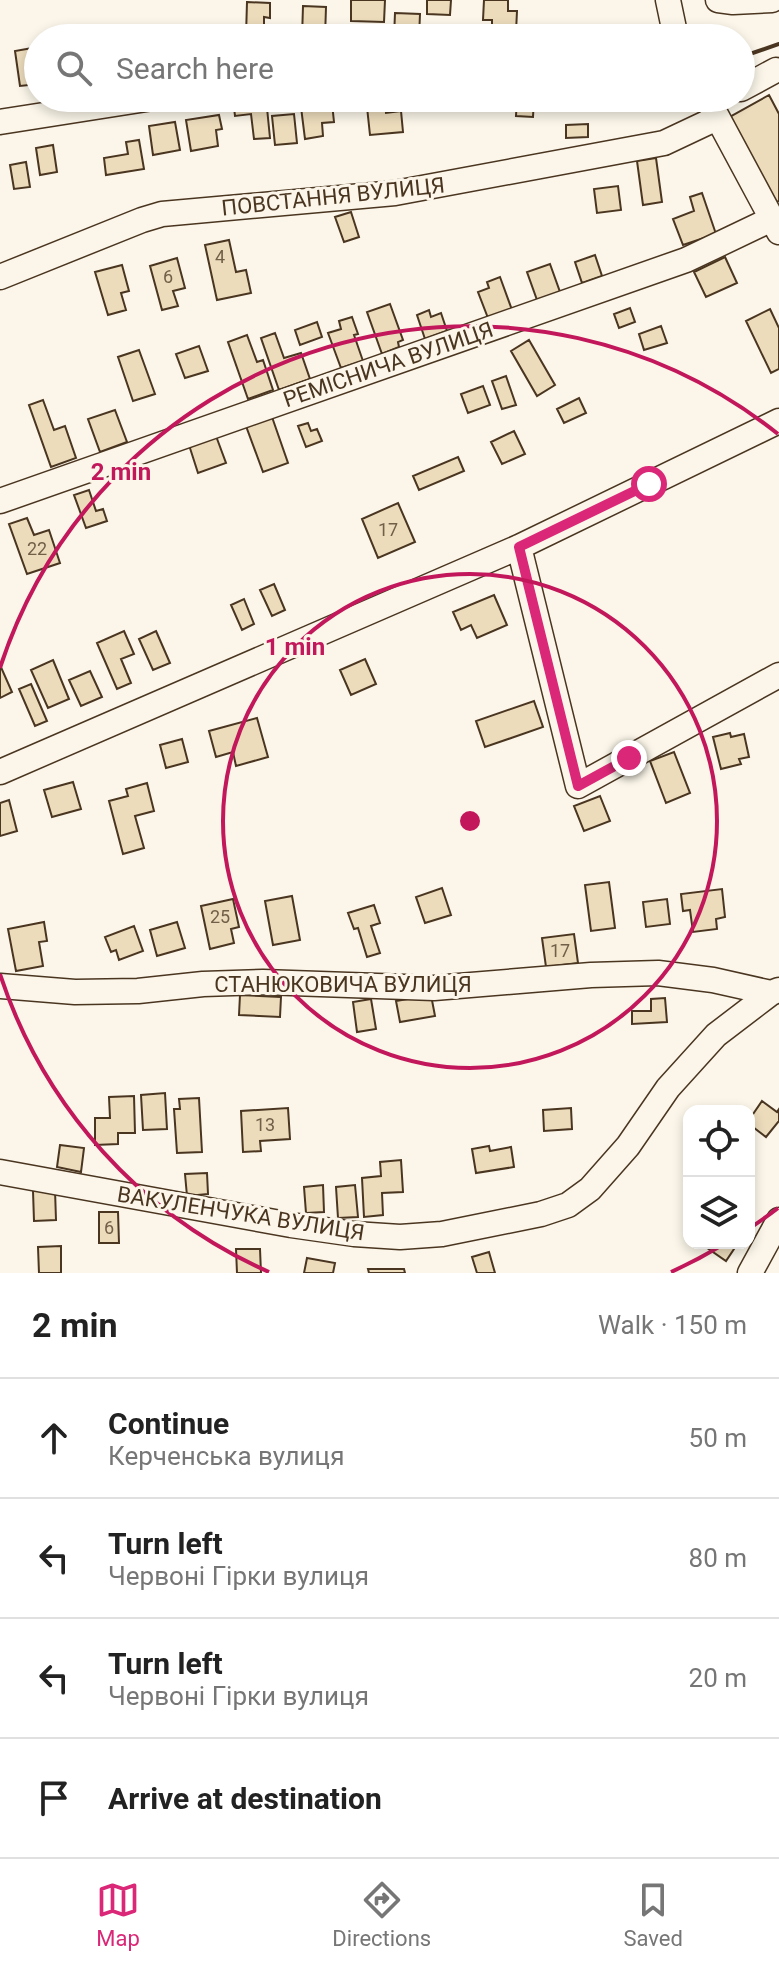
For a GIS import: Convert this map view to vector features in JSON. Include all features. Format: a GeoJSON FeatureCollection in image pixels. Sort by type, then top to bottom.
{"type":"FeatureCollection","features":[{"type":"Feature","properties":{"kind":"street"},"geometry":{"type":"LineString","coordinates":[[668,0],[672,24]]}},
{"type":"Feature","properties":{"kind":"street"},"geometry":{"type":"LineString","coordinates":[[718,0],[772,0]]}},
{"type":"Feature","properties":{"kind":"street"},"geometry":{"type":"LineString","coordinates":[[755,81],[776,70]]}},
{"type":"Feature","properties":{"kind":"street"},"geometry":{"type":"LineString","coordinates":[[0,122],[64,112]]}},
{"type":"Feature","properties":{"kind":"street","name":"ПОВСТАННЯ ВУЛИЦЯ"},"geometry":{"type":"LineString","coordinates":[[0,277],[162,214],[395,193],[664,143],[706,112]]}},
{"type":"Feature","properties":{"kind":"street"},"geometry":{"type":"LineString","coordinates":[[719,112],[776,226]]}},
{"type":"Feature","properties":{"kind":"street","name":"РЕМІСНИЧА ВУЛИЦЯ"},"geometry":{"type":"LineString","coordinates":[[0,501],[776,226]]}},
{"type":"Feature","properties":{"kind":"street"},"geometry":{"type":"LineString","coordinates":[[0,772],[519,547],[779,421]]}},
{"type":"Feature","properties":{"kind":"street"},"geometry":{"type":"LineString","coordinates":[[519,547],[578,786],[779,675]]}},
{"type":"Feature","properties":{"kind":"street","name":"СТАНЮКОВИЧА ВУЛИЦЯ"},"geometry":{"type":"LineString","coordinates":[[0,986],[91,992],[263,982],[434,988],[591,975],[658,973],[775,992]]}},
{"type":"Feature","properties":{"kind":"street","name":"ВАКУЛЕНЧУКА ВУЛИЦЯ"},"geometry":{"type":"LineString","coordinates":[[0,1172],[354,1234],[400,1237],[442,1234],[541,1214],[568,1205],[590,1189],[628,1146],[668,1088],[716,1035],[775,992]]}},
{"type":"Feature","properties":{"kind":"street"},"geometry":{"type":"LineString","coordinates":[[750,1273],[779,1220]]}},
{"type":"Feature","properties":{"kind":"building"},"geometry":{"type":"Polygon","coordinates":[[[351,0],[385,0],[384,22],[351,21],[351,0]]]}},
{"type":"Feature","properties":{"kind":"building"},"geometry":{"type":"Polygon","coordinates":[[[427,0],[451,0],[450,15],[427,14],[427,0]]]}},
{"type":"Feature","properties":{"kind":"building"},"geometry":{"type":"Polygon","coordinates":[[[484,0],[508,0],[508,11],[517,11],[516,24],[492,24],[492,20],[483,20],[484,0]]]}},
{"type":"Feature","properties":{"kind":"building"},"geometry":{"type":"Polygon","coordinates":[[[247,2],[270,3],[270,18],[264,17],[264,24],[246,24],[247,2]]]}},
{"type":"Feature","properties":{"kind":"building"},"geometry":{"type":"Polygon","coordinates":[[[303,6],[326,7],[325,24],[302,24],[303,6]]]}},
{"type":"Feature","properties":{"kind":"building"},"geometry":{"type":"Polygon","coordinates":[[[395,13],[420,14],[420,24],[395,24],[395,13]]]}},
{"type":"Feature","properties":{"kind":"building"},"geometry":{"type":"Polygon","coordinates":[[[24,49],[24,86],[20,86],[15,51],[24,49]]]}},
{"type":"Feature","properties":{"kind":"building"},"geometry":{"type":"Polygon","coordinates":[[[769,95],[779,114],[779,201],[774,203],[728,118],[739,112],[755,112],[755,103],[769,95]]]}},
{"type":"Feature","properties":{"kind":"building"},"geometry":{"type":"Polygon","coordinates":[[[235,112],[267,112],[270,138],[254,139],[251,114],[235,116],[235,112]]]}},
{"type":"Feature","properties":{"kind":"building"},"geometry":{"type":"Polygon","coordinates":[[[302,112],[333,112],[334,122],[322,123],[323,136],[305,139],[302,112]]]}},
{"type":"Feature","properties":{"kind":"building"},"geometry":{"type":"Polygon","coordinates":[[[368,112],[401,112],[403,132],[370,135],[368,112]]]}},
{"type":"Feature","properties":{"kind":"building"},"geometry":{"type":"Polygon","coordinates":[[[516,112],[533,112],[533,117],[516,116],[516,112]]]}},
{"type":"Feature","properties":{"kind":"building"},"geometry":{"type":"Polygon","coordinates":[[[294,114],[297,143],[275,145],[272,116],[294,114]]]}},
{"type":"Feature","properties":{"kind":"building"},"geometry":{"type":"Polygon","coordinates":[[[219,115],[222,129],[216,130],[218,146],[191,151],[186,120],[219,115]]]}},
{"type":"Feature","properties":{"kind":"building"},"geometry":{"type":"Polygon","coordinates":[[[175,122],[180,150],[153,155],[149,126],[175,122]]]}},
{"type":"Feature","properties":{"kind":"building"},"geometry":{"type":"Polygon","coordinates":[[[588,124],[588,137],[566,138],[566,125],[588,124]]]}},
{"type":"Feature","properties":{"kind":"building"},"geometry":{"type":"Polygon","coordinates":[[[139,140],[144,169],[106,175],[104,158],[128,154],[126,142],[139,140]]]}},
{"type":"Feature","properties":{"kind":"building"},"geometry":{"type":"Polygon","coordinates":[[[53,145],[57,172],[40,175],[36,148],[53,145]]]}},
{"type":"Feature","properties":{"kind":"building"},"geometry":{"type":"Polygon","coordinates":[[[656,158],[662,202],[643,205],[637,161],[656,158]]]}},
{"type":"Feature","properties":{"kind":"building"},"geometry":{"type":"Polygon","coordinates":[[[26,162],[30,187],[14,189],[10,165],[26,162]]]}},
{"type":"Feature","properties":{"kind":"building"},"geometry":{"type":"Polygon","coordinates":[[[618,186],[621,210],[597,213],[594,189],[618,186]]]}},
{"type":"Feature","properties":{"kind":"building"},"geometry":{"type":"Polygon","coordinates":[[[702,193],[716,234],[683,245],[673,219],[694,211],[690,197],[702,193]]]}},
{"type":"Feature","properties":{"kind":"building"},"geometry":{"type":"Polygon","coordinates":[[[351,212],[359,237],[344,242],[335,217],[351,212]]]}},
{"type":"Feature","properties":{"kind":"building"},"geometry":{"type":"Polygon","coordinates":[[[229,240],[236,272],[246,270],[251,293],[217,300],[205,245],[229,240]]]}},
{"type":"Feature","properties":{"kind":"building"},"geometry":{"type":"Polygon","coordinates":[[[595,255],[602,276],[582,283],[575,262],[595,255]]]}},
{"type":"Feature","properties":{"kind":"building"},"geometry":{"type":"Polygon","coordinates":[[[725,257],[737,283],[706,297],[694,272],[725,257]]]}},
{"type":"Feature","properties":{"kind":"building"},"geometry":{"type":"Polygon","coordinates":[[[177,258],[185,288],[173,291],[178,306],[162,310],[150,266],[177,258]]]}},
{"type":"Feature","properties":{"kind":"building"},"geometry":{"type":"Polygon","coordinates":[[[550,264],[560,292],[537,300],[527,272],[550,264]]]}},
{"type":"Feature","properties":{"kind":"building"},"geometry":{"type":"Polygon","coordinates":[[[122,265],[129,291],[121,293],[126,310],[108,315],[95,272],[122,265]]]}},
{"type":"Feature","properties":{"kind":"building"},"geometry":{"type":"Polygon","coordinates":[[[500,277],[512,310],[488,318],[478,292],[489,288],[487,282],[500,277]]]}},
{"type":"Feature","properties":{"kind":"building"},"geometry":{"type":"Polygon","coordinates":[[[390,304],[403,340],[398,342],[399,347],[382,354],[367,312],[390,304]]]}},
{"type":"Feature","properties":{"kind":"building"},"geometry":{"type":"Polygon","coordinates":[[[630,308],[635,322],[619,328],[614,314],[630,308]]]}},
{"type":"Feature","properties":{"kind":"building"},"geometry":{"type":"Polygon","coordinates":[[[770,309],[779,328],[779,369],[771,373],[746,321],[770,309]]]}},
{"type":"Feature","properties":{"kind":"building"},"geometry":{"type":"Polygon","coordinates":[[[429,310],[431,317],[441,313],[447,331],[425,339],[417,315],[429,310]]]}},
{"type":"Feature","properties":{"kind":"building"},"geometry":{"type":"Polygon","coordinates":[[[352,317],[358,334],[354,335],[363,361],[341,368],[328,333],[341,329],[339,321],[352,317]]]}},
{"type":"Feature","properties":{"kind":"building"},"geometry":{"type":"Polygon","coordinates":[[[317,322],[322,337],[300,345],[295,330],[317,322]]]}},
{"type":"Feature","properties":{"kind":"building"},"geometry":{"type":"Polygon","coordinates":[[[661,326],[667,343],[644,350],[639,334],[661,326]]]}},
{"type":"Feature","properties":{"kind":"building"},"geometry":{"type":"Polygon","coordinates":[[[275,333],[284,358],[301,353],[310,379],[279,390],[261,338],[275,333]]]}},
{"type":"Feature","properties":{"kind":"building"},"geometry":{"type":"Polygon","coordinates":[[[247,335],[257,362],[263,360],[273,390],[248,399],[228,342],[247,335]]]}},
{"type":"Feature","properties":{"kind":"building"},"geometry":{"type":"Polygon","coordinates":[[[529,340],[555,385],[537,396],[511,351],[529,340]]]}},
{"type":"Feature","properties":{"kind":"building"},"geometry":{"type":"Polygon","coordinates":[[[199,346],[208,371],[185,378],[176,354],[199,346]]]}},
{"type":"Feature","properties":{"kind":"building"},"geometry":{"type":"Polygon","coordinates":[[[139,350],[155,394],[133,401],[118,357],[139,350]]]}},
{"type":"Feature","properties":{"kind":"building"},"geometry":{"type":"Polygon","coordinates":[[[506,376],[516,405],[502,409],[492,381],[506,376]]]}},
{"type":"Feature","properties":{"kind":"building"},"geometry":{"type":"Polygon","coordinates":[[[483,386],[490,405],[468,413],[461,394],[483,386]]]}},
{"type":"Feature","properties":{"kind":"building"},"geometry":{"type":"Polygon","coordinates":[[[579,398],[586,413],[564,423],[557,409],[579,398]]]}},
{"type":"Feature","properties":{"kind":"building"},"geometry":{"type":"Polygon","coordinates":[[[43,400],[54,430],[65,426],[76,458],[51,467],[29,405],[43,400]]]}},
{"type":"Feature","properties":{"kind":"building"},"geometry":{"type":"Polygon","coordinates":[[[115,410],[127,442],[100,452],[88,419],[115,410]]]}},
{"type":"Feature","properties":{"kind":"building"},"geometry":{"type":"Polygon","coordinates":[[[272,417],[288,463],[263,472],[246,426],[272,417]]]}},
{"type":"Feature","properties":{"kind":"building"},"geometry":{"type":"Polygon","coordinates":[[[308,423],[311,431],[317,429],[322,441],[306,447],[298,426],[308,423]]]}},
{"type":"Feature","properties":{"kind":"building"},"geometry":{"type":"Polygon","coordinates":[[[514,431],[525,454],[502,464],[491,442],[514,431]]]}},
{"type":"Feature","properties":{"kind":"building"},"geometry":{"type":"Polygon","coordinates":[[[216,436],[226,463],[198,473],[189,445],[216,436]]]}},
{"type":"Feature","properties":{"kind":"building"},"geometry":{"type":"Polygon","coordinates":[[[458,457],[464,471],[419,490],[413,476],[458,457]]]}},
{"type":"Feature","properties":{"kind":"building"},"geometry":{"type":"Polygon","coordinates":[[[89,490],[96,511],[103,509],[107,521],[86,528],[74,495],[89,490]]]}},
{"type":"Feature","properties":{"kind":"building"},"geometry":{"type":"Polygon","coordinates":[[[398,503],[415,542],[378,558],[362,519],[398,503]]]}},
{"type":"Feature","properties":{"kind":"building"},"geometry":{"type":"Polygon","coordinates":[[[27,518],[34,535],[49,530],[60,563],[27,574],[9,524],[27,518]]]}},
{"type":"Feature","properties":{"kind":"building"},"geometry":{"type":"Polygon","coordinates":[[[274,584],[285,610],[272,616],[260,590],[274,584]]]}},
{"type":"Feature","properties":{"kind":"building"},"geometry":{"type":"Polygon","coordinates":[[[494,595],[507,625],[477,638],[471,625],[461,630],[453,612],[494,595]]]}},
{"type":"Feature","properties":{"kind":"building"},"geometry":{"type":"Polygon","coordinates":[[[244,599],[254,624],[242,630],[231,605],[244,599]]]}},
{"type":"Feature","properties":{"kind":"building"},"geometry":{"type":"Polygon","coordinates":[[[124,631],[134,654],[121,659],[131,683],[117,689],[97,643],[124,631]]]}},
{"type":"Feature","properties":{"kind":"building"},"geometry":{"type":"Polygon","coordinates":[[[156,631],[170,663],[153,670],[139,639],[156,631]]]}},
{"type":"Feature","properties":{"kind":"building"},"geometry":{"type":"Polygon","coordinates":[[[365,659],[376,684],[351,695],[340,670],[365,659]]]}},
{"type":"Feature","properties":{"kind":"building"},"geometry":{"type":"Polygon","coordinates":[[[53,660],[69,699],[48,708],[31,670],[53,660]]]}},
{"type":"Feature","properties":{"kind":"building"},"geometry":{"type":"Polygon","coordinates":[[[0,665],[12,692],[0,698],[0,665]]]}},
{"type":"Feature","properties":{"kind":"building"},"geometry":{"type":"Polygon","coordinates":[[[90,671],[102,697],[81,706],[69,680],[90,671]]]}},
{"type":"Feature","properties":{"kind":"building"},"geometry":{"type":"Polygon","coordinates":[[[31,684],[47,721],[35,726],[19,689],[31,684]]]}},
{"type":"Feature","properties":{"kind":"building"},"geometry":{"type":"Polygon","coordinates":[[[534,701],[543,727],[485,747],[476,721],[534,701]]]}},
{"type":"Feature","properties":{"kind":"building"},"geometry":{"type":"Polygon","coordinates":[[[257,718],[268,757],[236,766],[233,752],[216,757],[209,731],[257,718]]]}},
{"type":"Feature","properties":{"kind":"building"},"geometry":{"type":"Polygon","coordinates":[[[730,733],[731,737],[744,734],[749,757],[739,759],[741,764],[721,769],[713,737],[730,733]]]}},
{"type":"Feature","properties":{"kind":"building"},"geometry":{"type":"Polygon","coordinates":[[[182,739],[188,762],[166,768],[160,745],[182,739]]]}},
{"type":"Feature","properties":{"kind":"building"},"geometry":{"type":"Polygon","coordinates":[[[674,752],[690,793],[666,803],[650,761],[674,752]]]}},
{"type":"Feature","properties":{"kind":"building"},"geometry":{"type":"Polygon","coordinates":[[[73,782],[81,809],[52,817],[44,790],[73,782]]]}},
{"type":"Feature","properties":{"kind":"building"},"geometry":{"type":"Polygon","coordinates":[[[147,783],[154,811],[135,816],[144,848],[123,854],[109,801],[128,796],[126,789],[147,783]]]}},
{"type":"Feature","properties":{"kind":"building"},"geometry":{"type":"Polygon","coordinates":[[[600,796],[610,821],[584,831],[574,806],[600,796]]]}},
{"type":"Feature","properties":{"kind":"building"},"geometry":{"type":"Polygon","coordinates":[[[9,800],[17,831],[0,836],[0,803],[9,800]]]}},
{"type":"Feature","properties":{"kind":"building"},"geometry":{"type":"Polygon","coordinates":[[[609,882],[615,928],[591,931],[585,885],[609,882]]]}},
{"type":"Feature","properties":{"kind":"building"},"geometry":{"type":"Polygon","coordinates":[[[442,888],[451,915],[425,923],[416,897],[442,888]]]}},
{"type":"Feature","properties":{"kind":"building"},"geometry":{"type":"Polygon","coordinates":[[[722,889],[725,917],[716,919],[717,929],[693,932],[690,910],[683,911],[681,894],[722,889]]]}},
{"type":"Feature","properties":{"kind":"building"},"geometry":{"type":"Polygon","coordinates":[[[292,896],[300,940],[273,945],[265,901],[292,896]]]}},
{"type":"Feature","properties":{"kind":"building"},"geometry":{"type":"Polygon","coordinates":[[[233,899],[239,927],[231,929],[234,943],[210,949],[201,906],[233,899]]]}},
{"type":"Feature","properties":{"kind":"building"},"geometry":{"type":"Polygon","coordinates":[[[667,899],[670,924],[646,927],[643,902],[667,899]]]}},
{"type":"Feature","properties":{"kind":"building"},"geometry":{"type":"Polygon","coordinates":[[[374,905],[380,923],[371,926],[380,953],[367,957],[358,928],[354,929],[348,913],[374,905]]]}},
{"type":"Feature","properties":{"kind":"building"},"geometry":{"type":"Polygon","coordinates":[[[44,922],[47,941],[39,942],[43,966],[16,971],[8,929],[44,922]]]}},
{"type":"Feature","properties":{"kind":"building"},"geometry":{"type":"Polygon","coordinates":[[[177,922],[185,948],[157,956],[150,930],[177,922]]]}},
{"type":"Feature","properties":{"kind":"building"},"geometry":{"type":"Polygon","coordinates":[[[134,926],[143,951],[119,960],[116,950],[111,952],[105,937],[134,926]]]}},
{"type":"Feature","properties":{"kind":"building"},"geometry":{"type":"Polygon","coordinates":[[[574,934],[578,963],[546,967],[542,938],[574,934]]]}},
{"type":"Feature","properties":{"kind":"building"},"geometry":{"type":"Polygon","coordinates":[[[240,995],[281,997],[280,1017],[239,1015],[240,995]]]}},
{"type":"Feature","properties":{"kind":"building"},"geometry":{"type":"Polygon","coordinates":[[[431,995],[435,1016],[400,1022],[396,1001],[431,995]]]}},
{"type":"Feature","properties":{"kind":"building"},"geometry":{"type":"Polygon","coordinates":[[[665,998],[667,1022],[632,1024],[632,1011],[651,1011],[651,999],[665,998]]]}},
{"type":"Feature","properties":{"kind":"building"},"geometry":{"type":"Polygon","coordinates":[[[371,999],[376,1029],[357,1032],[353,1002],[371,999]]]}},
{"type":"Feature","properties":{"kind":"building"},"geometry":{"type":"Polygon","coordinates":[[[165,1093],[167,1129],[143,1130],[141,1095],[165,1093]]]}},
{"type":"Feature","properties":{"kind":"building"},"geometry":{"type":"Polygon","coordinates":[[[134,1096],[135,1133],[118,1133],[118,1144],[95,1145],[95,1118],[110,1118],[109,1097],[134,1096]]]}},
{"type":"Feature","properties":{"kind":"building"},"geometry":{"type":"Polygon","coordinates":[[[199,1098],[202,1152],[177,1153],[174,1109],[180,1109],[179,1099],[199,1098]]]}},
{"type":"Feature","properties":{"kind":"building"},"geometry":{"type":"Polygon","coordinates":[[[762,1101],[777,1112],[779,1109],[779,1121],[766,1137],[755,1129],[755,1111],[762,1101]]]}},
{"type":"Feature","properties":{"kind":"building"},"geometry":{"type":"Polygon","coordinates":[[[288,1108],[290,1139],[260,1141],[261,1151],[243,1152],[241,1111],[288,1108]]]}},
{"type":"Feature","properties":{"kind":"building"},"geometry":{"type":"Polygon","coordinates":[[[571,1108],[572,1129],[544,1131],[543,1110],[571,1108]]]}},
{"type":"Feature","properties":{"kind":"building"},"geometry":{"type":"Polygon","coordinates":[[[60,1145],[84,1148],[81,1172],[57,1167],[60,1145]]]}},
{"type":"Feature","properties":{"kind":"building"},"geometry":{"type":"Polygon","coordinates":[[[489,1146],[490,1151],[511,1147],[514,1167],[476,1173],[472,1149],[489,1146]]]}},
{"type":"Feature","properties":{"kind":"building"},"geometry":{"type":"Polygon","coordinates":[[[401,1160],[403,1192],[382,1193],[383,1215],[364,1217],[362,1178],[381,1176],[380,1162],[401,1160]]]}},
{"type":"Feature","properties":{"kind":"building"},"geometry":{"type":"Polygon","coordinates":[[[207,1173],[208,1194],[187,1196],[185,1174],[207,1173]]]}},
{"type":"Feature","properties":{"kind":"building"},"geometry":{"type":"Polygon","coordinates":[[[323,1185],[324,1212],[306,1213],[304,1187],[323,1185]]]}},
{"type":"Feature","properties":{"kind":"building"},"geometry":{"type":"Polygon","coordinates":[[[355,1185],[358,1217],[338,1218],[336,1187],[355,1185]]]}},
{"type":"Feature","properties":{"kind":"building"},"geometry":{"type":"Polygon","coordinates":[[[55,1190],[56,1220],[34,1221],[33,1191],[55,1190]]]}},
{"type":"Feature","properties":{"kind":"building"},"geometry":{"type":"Polygon","coordinates":[[[99,1212],[118,1212],[119,1243],[99,1243],[99,1212]]]}},
{"type":"Feature","properties":{"kind":"building"},"geometry":{"type":"Polygon","coordinates":[[[61,1246],[61,1273],[39,1273],[38,1247],[61,1246]]]}},
{"type":"Feature","properties":{"kind":"building"},"geometry":{"type":"Polygon","coordinates":[[[236,1249],[260,1249],[261,1273],[237,1273],[236,1249]]]}},
{"type":"Feature","properties":{"kind":"building"},"geometry":{"type":"Polygon","coordinates":[[[709,1249],[734,1249],[726,1261],[709,1249]]]}},
{"type":"Feature","properties":{"kind":"building"},"geometry":{"type":"Polygon","coordinates":[[[489,1252],[495,1273],[477,1273],[472,1257],[489,1252]]]}},
{"type":"Feature","properties":{"kind":"building"},"geometry":{"type":"Polygon","coordinates":[[[307,1258],[335,1263],[333,1273],[304,1273],[307,1258]]]}},
{"type":"Feature","properties":{"kind":"building"},"geometry":{"type":"Polygon","coordinates":[[[368,1269],[404,1269],[405,1273],[369,1273],[368,1269]]]}},
{"type":"Feature","properties":{"kind":"wall"},"geometry":{"type":"LineString","coordinates":[[755,52],[779,44]]}},
{"type":"Feature","properties":{"kind":"route"},"geometry":{"type":"LineString","coordinates":[[629,758],[578,786],[519,547],[649,484]]}}]}
